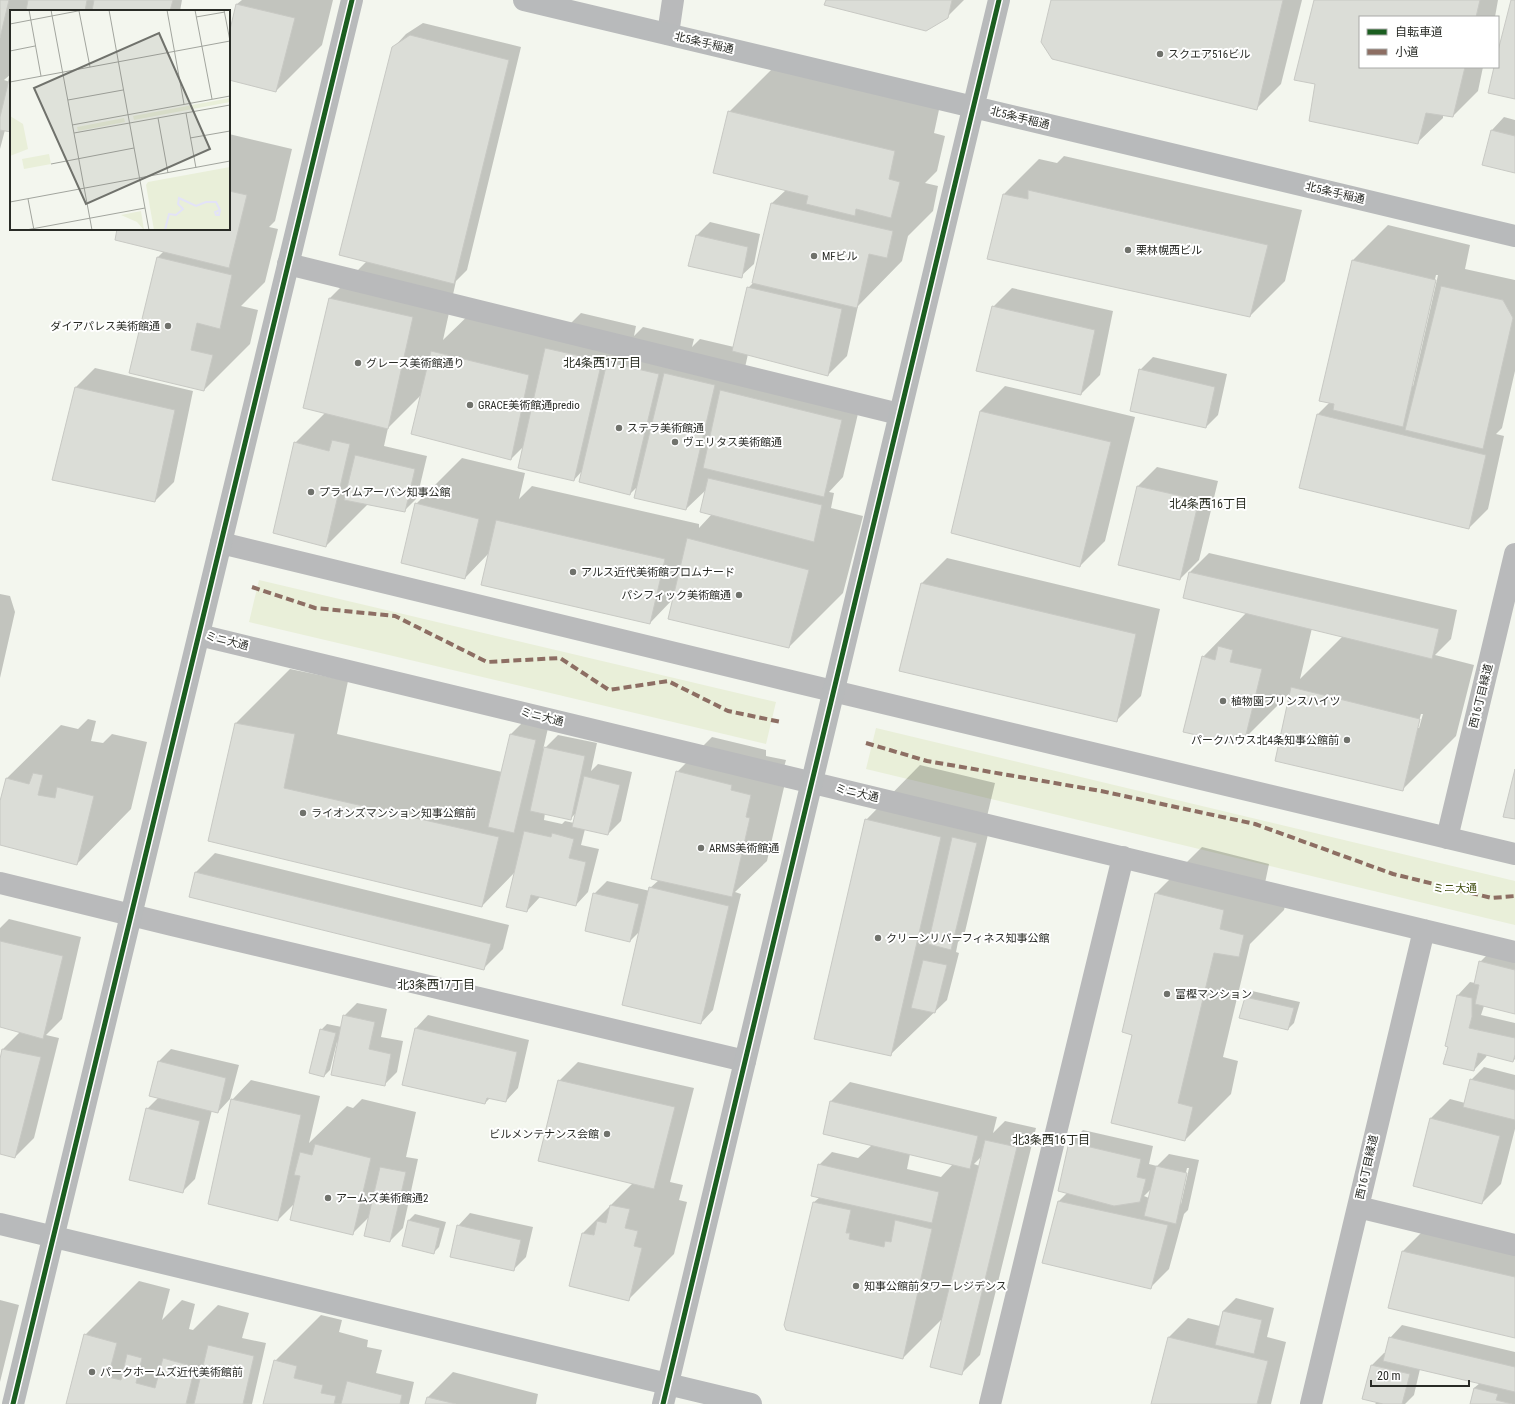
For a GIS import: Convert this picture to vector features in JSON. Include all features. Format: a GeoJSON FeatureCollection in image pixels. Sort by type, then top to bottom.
{"type":"FeatureCollection","features":[{"type":"Feature","properties":{"kind":"street"},"geometry":{"type":"LineString","coordinates":[[13,1404],[352,0]]}},
{"type":"Feature","properties":{"kind":"street","name":"北5条手稲通"},"geometry":{"type":"LineString","coordinates":[[524,0],[1515,236]]}},
{"type":"Feature","properties":{"kind":"street"},"geometry":{"type":"LineString","coordinates":[[668,34],[673,0]]}},
{"type":"Feature","properties":{"kind":"street"},"geometry":{"type":"LineString","coordinates":[[665,1394],[999,0]]}},
{"type":"Feature","properties":{"kind":"street"},"geometry":{"type":"LineString","coordinates":[[288,264],[899,414]]}},
{"type":"Feature","properties":{"kind":"street"},"geometry":{"type":"LineString","coordinates":[[220,543],[1515,854]]}},
{"type":"Feature","properties":{"kind":"street","name":"西16丁目緑道"},"geometry":{"type":"LineString","coordinates":[[1447,838],[1515,554]]}},
{"type":"Feature","properties":{"kind":"street","name":"ミニ大通"},"geometry":{"type":"LineString","coordinates":[[199,635],[1515,952]]}},
{"type":"Feature","properties":{"kind":"street"},"geometry":{"type":"LineString","coordinates":[[990,1404],[1123,857]]}},
{"type":"Feature","properties":{"kind":"street"},"geometry":{"type":"LineString","coordinates":[[0,883],[745,1061]]}},
{"type":"Feature","properties":{"kind":"street","name":"西16丁目緑道"},"geometry":{"type":"LineString","coordinates":[[1311,1404],[1424,930]]}},
{"type":"Feature","properties":{"kind":"street"},"geometry":{"type":"LineString","coordinates":[[1358,1207],[1515,1245]]}},
{"type":"Feature","properties":{"kind":"street"},"geometry":{"type":"LineString","coordinates":[[0,1224],[665,1394],[751,1404]]}},
{"type":"Feature","properties":{"kind":"green space"},"geometry":{"type":"Polygon","coordinates":[[[259,580],[776,702],[766,744],[249,622],[259,580]]]}},
{"type":"Feature","properties":{"kind":"green space","name":"ミニ大通"},"geometry":{"type":"Polygon","coordinates":[[[876,728],[1515,881],[1515,925],[866,769],[876,728]]]}},
{"type":"Feature","properties":{"kind":"building"},"geometry":{"type":"Polygon","coordinates":[[[0,0],[9,0],[0,38],[0,0]]]}},
{"type":"Feature","properties":{"kind":"building"},"geometry":{"type":"Polygon","coordinates":[[[28,0],[87,0],[85,10],[26,10],[28,0]]]}},
{"type":"Feature","properties":{"kind":"building"},"geometry":{"type":"Polygon","coordinates":[[[94,0],[173,0],[170,10],[92,10],[94,0]]]}},
{"type":"Feature","properties":{"kind":"building"},"geometry":{"type":"Polygon","coordinates":[[[826,0],[952,0],[948,18],[926,31],[824,5],[826,0]]]}},
{"type":"Feature","properties":{"kind":"building","name":"スクエア516ビル"},"geometry":{"type":"Polygon","coordinates":[[[1051,0],[1283,0],[1257,110],[1052,59],[1041,42],[1051,0]]]}},
{"type":"Feature","properties":{"kind":"building"},"geometry":{"type":"Polygon","coordinates":[[[1314,0],[1480,0],[1476,16],[1359,16],[1359,68],[1465,68],[1453,117],[1426,113],[1418,144],[1309,121],[1315,84],[1294,80],[1314,0]]]}},
{"type":"Feature","properties":{"kind":"building"},"geometry":{"type":"Polygon","coordinates":[[[1511,0],[1515,0],[1515,99],[1488,93],[1494,68],[1499,68],[1499,47],[1511,0]]]}},
{"type":"Feature","properties":{"kind":"building"},"geometry":{"type":"Polygon","coordinates":[[[236,4],[295,18],[276,92],[230,80],[230,30],[236,4]]]}},
{"type":"Feature","properties":{"kind":"building"},"geometry":{"type":"Polygon","coordinates":[[[410,35],[509,60],[454,284],[339,255],[392,47],[410,35]]]}},
{"type":"Feature","properties":{"kind":"building"},"geometry":{"type":"Polygon","coordinates":[[[10,75],[10,132],[0,130],[0,117],[10,75]]]}},
{"type":"Feature","properties":{"kind":"building"},"geometry":{"type":"Polygon","coordinates":[[[728,111],[895,151],[889,179],[900,182],[891,218],[856,209],[855,216],[806,204],[808,196],[713,173],[728,111]]]}},
{"type":"Feature","properties":{"kind":"building"},"geometry":{"type":"Polygon","coordinates":[[[1491,130],[1515,136],[1515,173],[1482,165],[1491,130]]]}},
{"type":"Feature","properties":{"kind":"building","name":"栗林幌西ビル"},"geometry":{"type":"Polygon","coordinates":[[[1028,190],[1268,245],[1250,317],[987,259],[1003,194],[1028,199],[1028,190]]]}},
{"type":"Feature","properties":{"kind":"building"},"geometry":{"type":"Polygon","coordinates":[[[230,191],[247,195],[229,268],[115,240],[117,230],[230,230],[230,191]]]}},
{"type":"Feature","properties":{"kind":"building","name":"MFビル"},"geometry":{"type":"Polygon","coordinates":[[[771,203],[893,231],[887,258],[869,254],[857,308],[752,283],[771,203]]]}},
{"type":"Feature","properties":{"kind":"building"},"geometry":{"type":"Polygon","coordinates":[[[696,235],[748,247],[742,278],[688,266],[696,235]]]}},
{"type":"Feature","properties":{"kind":"building","name":"ダイアパレス美術館通"},"geometry":{"type":"Polygon","coordinates":[[[157,257],[232,275],[220,329],[197,323],[191,350],[213,355],[204,391],[129,373],[157,257]]]}},
{"type":"Feature","properties":{"kind":"building"},"geometry":{"type":"Polygon","coordinates":[[[1352,260],[1436,280],[1403,427],[1333,410],[1334,404],[1319,401],[1352,260]]]}},
{"type":"Feature","properties":{"kind":"building"},"geometry":{"type":"Polygon","coordinates":[[[1441,286],[1503,300],[1513,318],[1483,449],[1405,430],[1441,286]]]}},
{"type":"Feature","properties":{"kind":"building"},"geometry":{"type":"Polygon","coordinates":[[[747,287],[842,309],[828,376],[732,351],[747,287]]]}},
{"type":"Feature","properties":{"kind":"building","name":"グレース美術館通り"},"geometry":{"type":"Polygon","coordinates":[[[329,298],[413,317],[388,429],[303,408],[329,298]]]}},
{"type":"Feature","properties":{"kind":"building"},"geometry":{"type":"Polygon","coordinates":[[[992,306],[1095,330],[1081,395],[976,371],[992,306]]]}},
{"type":"Feature","properties":{"kind":"building"},"geometry":{"type":"Polygon","coordinates":[[[545,348],[602,361],[574,481],[518,468],[545,348]]]}},
{"type":"Feature","properties":{"kind":"building","name":"GRACE美術館通predio"},"geometry":{"type":"Polygon","coordinates":[[[431,351],[529,375],[511,460],[411,434],[431,351]]]}},
{"type":"Feature","properties":{"kind":"building","name":"ステラ美術館通"},"geometry":{"type":"Polygon","coordinates":[[[607,362],[659,374],[630,495],[579,482],[607,362]]]}},
{"type":"Feature","properties":{"kind":"building"},"geometry":{"type":"Polygon","coordinates":[[[1139,369],[1215,387],[1206,428],[1130,411],[1139,369]]]}},
{"type":"Feature","properties":{"kind":"building","name":"ヴェリタス美術館通"},"geometry":{"type":"Polygon","coordinates":[[[664,373],[715,385],[686,510],[634,498],[664,373]]]}},
{"type":"Feature","properties":{"kind":"building"},"geometry":{"type":"Polygon","coordinates":[[[75,387],[175,410],[155,502],[52,480],[75,387]]]}},
{"type":"Feature","properties":{"kind":"building"},"geometry":{"type":"Polygon","coordinates":[[[720,390],[842,420],[824,497],[703,468],[720,390]]]}},
{"type":"Feature","properties":{"kind":"building"},"geometry":{"type":"Polygon","coordinates":[[[980,411],[1111,442],[1080,567],[951,533],[980,411]]]}},
{"type":"Feature","properties":{"kind":"building"},"geometry":{"type":"Polygon","coordinates":[[[1317,414],[1486,455],[1469,529],[1299,488],[1317,414]]]}},
{"type":"Feature","properties":{"kind":"building","name":"プライムアーバン知事公館"},"geometry":{"type":"Polygon","coordinates":[[[332,440],[350,444],[326,547],[273,533],[294,442],[329,451],[332,440]]]}},
{"type":"Feature","properties":{"kind":"building"},"geometry":{"type":"Polygon","coordinates":[[[355,455],[415,469],[405,512],[344,500],[355,455]]]}},
{"type":"Feature","properties":{"kind":"building"},"geometry":{"type":"Polygon","coordinates":[[[708,478],[822,505],[814,542],[700,512],[708,478]]]}},
{"type":"Feature","properties":{"kind":"building"},"geometry":{"type":"Polygon","coordinates":[[[1137,486],[1199,500],[1180,580],[1118,565],[1137,486]]]}},
{"type":"Feature","properties":{"kind":"building"},"geometry":{"type":"Polygon","coordinates":[[[415,503],[479,519],[465,579],[401,563],[415,503]]]}},
{"type":"Feature","properties":{"kind":"building","name":"アルス近代美術館プロムナード"},"geometry":{"type":"Polygon","coordinates":[[[496,520],[665,559],[650,624],[481,585],[496,520]]]}},
{"type":"Feature","properties":{"kind":"building","name":"パシフィック美術館通"},"geometry":{"type":"Polygon","coordinates":[[[687,538],[809,570],[789,648],[668,619],[687,538]]]}},
{"type":"Feature","properties":{"kind":"building"},"geometry":{"type":"Polygon","coordinates":[[[1189,572],[1439,629],[1432,659],[1183,598],[1189,572]]]}},
{"type":"Feature","properties":{"kind":"building"},"geometry":{"type":"Polygon","coordinates":[[[921,583],[1136,634],[1117,722],[899,671],[921,583]]]}},
{"type":"Feature","properties":{"kind":"building","name":"植物園プリンスハイツ"},"geometry":{"type":"Polygon","coordinates":[[[1218,646],[1233,650],[1230,662],[1262,669],[1245,739],[1238,737],[1237,744],[1183,732],[1202,656],[1215,660],[1218,646]]]}},
{"type":"Feature","properties":{"kind":"building","name":"パークハウス北4条知事公館前"},"geometry":{"type":"Polygon","coordinates":[[[1291,687],[1420,719],[1403,791],[1275,761],[1291,687]]]}},
{"type":"Feature","properties":{"kind":"building","name":"ライオンズマンション知事公館前"},"geometry":{"type":"Polygon","coordinates":[[[235,723],[295,734],[284,788],[499,837],[482,907],[208,841],[235,723]]]}},
{"type":"Feature","properties":{"kind":"building"},"geometry":{"type":"Polygon","coordinates":[[[510,734],[536,740],[514,833],[488,827],[510,734]]]}},
{"type":"Feature","properties":{"kind":"building"},"geometry":{"type":"Polygon","coordinates":[[[544,747],[585,756],[571,820],[530,811],[544,747]]]}},
{"type":"Feature","properties":{"kind":"building"},"geometry":{"type":"Polygon","coordinates":[[[1515,769],[1515,819],[1503,817],[1515,769]]]}},
{"type":"Feature","properties":{"kind":"building","name":"ARMS美術館通"},"geometry":{"type":"Polygon","coordinates":[[[676,771],[732,785],[731,790],[751,795],[746,817],[750,818],[732,897],[651,879],[676,771]]]}},
{"type":"Feature","properties":{"kind":"building"},"geometry":{"type":"Polygon","coordinates":[[[33,773],[43,775],[38,795],[55,798],[57,787],[94,796],[77,865],[0,845],[0,801],[6,778],[29,784],[33,773]]]}},
{"type":"Feature","properties":{"kind":"building"},"geometry":{"type":"Polygon","coordinates":[[[584,776],[620,785],[608,835],[572,827],[584,776]]]}},
{"type":"Feature","properties":{"kind":"building","name":"クリーンリバーフィネス知事公館"},"geometry":{"type":"Polygon","coordinates":[[[865,819],[941,837],[891,1056],[814,1039],[865,819]]]}},
{"type":"Feature","properties":{"kind":"building"},"geometry":{"type":"Polygon","coordinates":[[[524,831],[551,837],[552,833],[574,839],[569,858],[586,862],[576,906],[531,895],[527,912],[506,907],[524,831]]]}},
{"type":"Feature","properties":{"kind":"building"},"geometry":{"type":"Polygon","coordinates":[[[952,837],[977,843],[951,950],[928,944],[952,837]]]}},
{"type":"Feature","properties":{"kind":"building"},"geometry":{"type":"Polygon","coordinates":[[[195,872],[491,944],[484,970],[189,897],[195,872]]]}},
{"type":"Feature","properties":{"kind":"building"},"geometry":{"type":"Polygon","coordinates":[[[649,887],[729,906],[701,1024],[622,1005],[649,887]]]}},
{"type":"Feature","properties":{"kind":"building"},"geometry":{"type":"Polygon","coordinates":[[[593,893],[639,904],[630,942],[585,931],[593,893]]]}},
{"type":"Feature","properties":{"kind":"building","name":"富樫マンション"},"geometry":{"type":"Polygon","coordinates":[[[1155,893],[1224,910],[1220,929],[1244,935],[1239,957],[1214,953],[1178,1103],[1193,1107],[1185,1141],[1111,1123],[1132,1035],[1122,1032],[1155,893]]]}},
{"type":"Feature","properties":{"kind":"building"},"geometry":{"type":"Polygon","coordinates":[[[0,941],[63,956],[43,1039],[0,1027],[0,941]]]}},
{"type":"Feature","properties":{"kind":"building"},"geometry":{"type":"Polygon","coordinates":[[[923,960],[947,965],[935,1013],[911,1008],[923,960]]]}},
{"type":"Feature","properties":{"kind":"building"},"geometry":{"type":"Polygon","coordinates":[[[1479,961],[1515,970],[1515,1014],[1475,1004],[1479,985],[1474,984],[1479,961]]]}},
{"type":"Feature","properties":{"kind":"building"},"geometry":{"type":"Polygon","coordinates":[[[1457,995],[1472,998],[1472,1017],[1469,1028],[1515,1038],[1515,1055],[1513,1062],[1478,1053],[1474,1071],[1443,1064],[1448,1047],[1445,1046],[1457,995]]]}},
{"type":"Feature","properties":{"kind":"building"},"geometry":{"type":"Polygon","coordinates":[[[1245,997],[1294,1008],[1288,1030],[1239,1018],[1245,997]]]}},
{"type":"Feature","properties":{"kind":"building"},"geometry":{"type":"Polygon","coordinates":[[[343,1015],[375,1022],[369,1049],[391,1054],[385,1086],[331,1075],[343,1015]]]}},
{"type":"Feature","properties":{"kind":"building"},"geometry":{"type":"Polygon","coordinates":[[[415,1028],[517,1052],[506,1102],[487,1098],[485,1104],[402,1085],[415,1028]]]}},
{"type":"Feature","properties":{"kind":"building"},"geometry":{"type":"Polygon","coordinates":[[[320,1029],[336,1033],[324,1077],[309,1073],[320,1029]]]}},
{"type":"Feature","properties":{"kind":"building"},"geometry":{"type":"Polygon","coordinates":[[[2,1049],[41,1057],[15,1158],[0,1154],[0,1059],[2,1049]]]}},
{"type":"Feature","properties":{"kind":"building"},"geometry":{"type":"Polygon","coordinates":[[[158,1061],[226,1078],[218,1113],[149,1096],[158,1061]]]}},
{"type":"Feature","properties":{"kind":"building"},"geometry":{"type":"Polygon","coordinates":[[[1470,1079],[1515,1090],[1515,1120],[1463,1107],[1470,1079]]]}},
{"type":"Feature","properties":{"kind":"building","name":"ビルメンテナンス会館"},"geometry":{"type":"Polygon","coordinates":[[[558,1080],[675,1107],[654,1189],[538,1161],[558,1080]]]}},
{"type":"Feature","properties":{"kind":"building"},"geometry":{"type":"Polygon","coordinates":[[[231,1099],[301,1115],[278,1221],[208,1204],[231,1099]]]}},
{"type":"Feature","properties":{"kind":"building"},"geometry":{"type":"Polygon","coordinates":[[[830,1101],[978,1136],[970,1169],[823,1134],[830,1101]]]}},
{"type":"Feature","properties":{"kind":"building"},"geometry":{"type":"Polygon","coordinates":[[[146,1108],[200,1121],[183,1193],[129,1180],[146,1108]]]}},
{"type":"Feature","properties":{"kind":"building"},"geometry":{"type":"Polygon","coordinates":[[[1430,1118],[1500,1136],[1482,1204],[1413,1186],[1430,1118]]]}},
{"type":"Feature","properties":{"kind":"building"},"geometry":{"type":"Polygon","coordinates":[[[985,1140],[1017,1147],[962,1375],[930,1367],[985,1140]]]}},
{"type":"Feature","properties":{"kind":"building"},"geometry":{"type":"Polygon","coordinates":[[[1069,1142],[1141,1159],[1137,1177],[1146,1179],[1140,1202],[1114,1206],[1058,1191],[1069,1142]]]}},
{"type":"Feature","properties":{"kind":"building","name":"アームズ美術館通2"},"geometry":{"type":"Polygon","coordinates":[[[315,1144],[371,1158],[353,1235],[290,1220],[300,1176],[294,1175],[300,1152],[312,1155],[315,1144]]]}},
{"type":"Feature","properties":{"kind":"building"},"geometry":{"type":"Polygon","coordinates":[[[818,1164],[939,1192],[932,1223],[811,1196],[818,1164]]]}},
{"type":"Feature","properties":{"kind":"building"},"geometry":{"type":"Polygon","coordinates":[[[1156,1166],[1187,1173],[1176,1224],[1144,1216],[1156,1166]]]}},
{"type":"Feature","properties":{"kind":"building"},"geometry":{"type":"Polygon","coordinates":[[[380,1167],[406,1172],[390,1242],[364,1236],[380,1167]]]}},
{"type":"Feature","properties":{"kind":"building"},"geometry":{"type":"Polygon","coordinates":[[[1058,1201],[1168,1225],[1151,1289],[1042,1263],[1058,1201]]]}},
{"type":"Feature","properties":{"kind":"building","name":"知事公館前タワーレジデンス"},"geometry":{"type":"Polygon","coordinates":[[[813,1202],[851,1210],[846,1233],[850,1233],[849,1239],[884,1247],[885,1241],[891,1242],[895,1220],[932,1229],[903,1359],[786,1330],[784,1325],[813,1202]]]}},
{"type":"Feature","properties":{"kind":"building"},"geometry":{"type":"Polygon","coordinates":[[[610,1205],[630,1209],[625,1228],[638,1231],[634,1246],[642,1248],[629,1301],[569,1286],[582,1233],[594,1235],[597,1221],[606,1223],[610,1205]]]}},
{"type":"Feature","properties":{"kind":"building"},"geometry":{"type":"Polygon","coordinates":[[[408,1220],[440,1228],[434,1254],[402,1246],[408,1220]]]}},
{"type":"Feature","properties":{"kind":"building"},"geometry":{"type":"Polygon","coordinates":[[[457,1225],[521,1240],[514,1271],[450,1257],[457,1225]]]}},
{"type":"Feature","properties":{"kind":"building"},"geometry":{"type":"Polygon","coordinates":[[[1402,1251],[1515,1277],[1515,1338],[1388,1308],[1402,1251]]]}},
{"type":"Feature","properties":{"kind":"building"},"geometry":{"type":"Polygon","coordinates":[[[1223,1311],[1262,1320],[1254,1354],[1215,1345],[1223,1311]]]}},
{"type":"Feature","properties":{"kind":"building","name":"パークホームズ近代美術館前"},"geometry":{"type":"Polygon","coordinates":[[[84,1334],[117,1343],[108,1377],[121,1380],[127,1354],[142,1358],[136,1383],[155,1388],[163,1358],[195,1367],[186,1404],[66,1404],[84,1334]]]}},
{"type":"Feature","properties":{"kind":"building"},"geometry":{"type":"Polygon","coordinates":[[[1168,1337],[1268,1361],[1257,1404],[1151,1404],[1168,1337]]]}},
{"type":"Feature","properties":{"kind":"building"},"geometry":{"type":"Polygon","coordinates":[[[1389,1337],[1515,1367],[1515,1392],[1383,1361],[1389,1337]]]}},
{"type":"Feature","properties":{"kind":"building"},"geometry":{"type":"Polygon","coordinates":[[[208,1345],[254,1356],[243,1404],[194,1404],[208,1345]]]}},
{"type":"Feature","properties":{"kind":"building"},"geometry":{"type":"Polygon","coordinates":[[[274,1360],[297,1366],[294,1378],[323,1385],[321,1393],[336,1396],[334,1404],[263,1404],[274,1360]]]}},
{"type":"Feature","properties":{"kind":"building"},"geometry":{"type":"Polygon","coordinates":[[[1371,1365],[1410,1374],[1402,1404],[1383,1404],[1362,1399],[1371,1365]]]}},
{"type":"Feature","properties":{"kind":"building"},"geometry":{"type":"Polygon","coordinates":[[[347,1381],[402,1395],[400,1404],[341,1404],[347,1381]]]}},
{"type":"Feature","properties":{"kind":"building"},"geometry":{"type":"Polygon","coordinates":[[[1474,1388],[1498,1394],[1496,1400],[1512,1404],[1470,1404],[1474,1388]]]}},
{"type":"Feature","properties":{"kind":"building"},"geometry":{"type":"Polygon","coordinates":[[[427,1397],[456,1404],[425,1404],[427,1397]]]}},
{"type":"Feature","properties":{"kind":"marked path"},"geometry":{"type":"LineString","coordinates":[[252,587],[315,608],[395,616],[487,662],[560,658],[609,690],[668,681],[728,711],[781,722]]}},
{"type":"Feature","properties":{"kind":"marked path"},"geometry":{"type":"LineString","coordinates":[[866,743],[927,761],[1101,791],[1255,824],[1393,874],[1492,898],[1515,896]]}},
{"type":"Feature","properties":{"kind":"cycle path"},"geometry":{"type":"LineString","coordinates":[[13,1404],[352,0]]}},
{"type":"Feature","properties":{"kind":"cycle path"},"geometry":{"type":"LineString","coordinates":[[663,1404],[999,0]]}},
{"type":"Feature","properties":{"kind":"place","name":"スクエア516ビル"},"geometry":{"type":"Point","coordinates":[1160,54]}},
{"type":"Feature","properties":{"kind":"place","name":"栗林幌西ビル"},"geometry":{"type":"Point","coordinates":[1128,250]}},
{"type":"Feature","properties":{"kind":"place","name":"MFビル"},"geometry":{"type":"Point","coordinates":[814,256]}},
{"type":"Feature","properties":{"kind":"place","name":"ダイアパレス美術館通"},"geometry":{"type":"Point","coordinates":[168,326]}},
{"type":"Feature","properties":{"kind":"place","name":"グレース美術館通り"},"geometry":{"type":"Point","coordinates":[358,363]}},
{"type":"Feature","properties":{"kind":"place","name":"GRACE美術館通predio"},"geometry":{"type":"Point","coordinates":[470,405]}},
{"type":"Feature","properties":{"kind":"place","name":"ステラ美術館通"},"geometry":{"type":"Point","coordinates":[619,428]}},
{"type":"Feature","properties":{"kind":"place","name":"ヴェリタス美術館通"},"geometry":{"type":"Point","coordinates":[675,442]}},
{"type":"Feature","properties":{"kind":"place","name":"プライムアーバン知事公館"},"geometry":{"type":"Point","coordinates":[311,492]}},
{"type":"Feature","properties":{"kind":"place","name":"アルス近代美術館プロムナード"},"geometry":{"type":"Point","coordinates":[573,572]}},
{"type":"Feature","properties":{"kind":"place","name":"パシフィック美術館通"},"geometry":{"type":"Point","coordinates":[739,595]}},
{"type":"Feature","properties":{"kind":"place","name":"植物園プリンスハイツ"},"geometry":{"type":"Point","coordinates":[1223,701]}},
{"type":"Feature","properties":{"kind":"place","name":"パークハウス北4条知事公館前"},"geometry":{"type":"Point","coordinates":[1347,740]}},
{"type":"Feature","properties":{"kind":"place","name":"ライオンズマンション知事公館前"},"geometry":{"type":"Point","coordinates":[303,813]}},
{"type":"Feature","properties":{"kind":"place","name":"ARMS美術館通"},"geometry":{"type":"Point","coordinates":[701,848]}},
{"type":"Feature","properties":{"kind":"place","name":"クリーンリバーフィネス知事公館"},"geometry":{"type":"Point","coordinates":[878,938]}},
{"type":"Feature","properties":{"kind":"place","name":"富樫マンション"},"geometry":{"type":"Point","coordinates":[1167,994]}},
{"type":"Feature","properties":{"kind":"place","name":"ビルメンテナンス会館"},"geometry":{"type":"Point","coordinates":[607,1134]}},
{"type":"Feature","properties":{"kind":"place","name":"アームズ美術館通2"},"geometry":{"type":"Point","coordinates":[328,1198]}},
{"type":"Feature","properties":{"kind":"place","name":"知事公館前タワーレジデンス"},"geometry":{"type":"Point","coordinates":[856,1286]}},
{"type":"Feature","properties":{"kind":"place","name":"パークホームズ近代美術館前"},"geometry":{"type":"Point","coordinates":[92,1372]}},
{"type":"Feature","properties":{"kind":"district","name":"北4条西17丁目"},"geometry":{"type":"Point","coordinates":[602,363]}},
{"type":"Feature","properties":{"kind":"district","name":"北4条西16丁目"},"geometry":{"type":"Point","coordinates":[1208,504]}},
{"type":"Feature","properties":{"kind":"district","name":"北3条西17丁目"},"geometry":{"type":"Point","coordinates":[436,985]}},
{"type":"Feature","properties":{"kind":"district","name":"北3条西16丁目"},"geometry":{"type":"Point","coordinates":[1051,1140]}}]}
